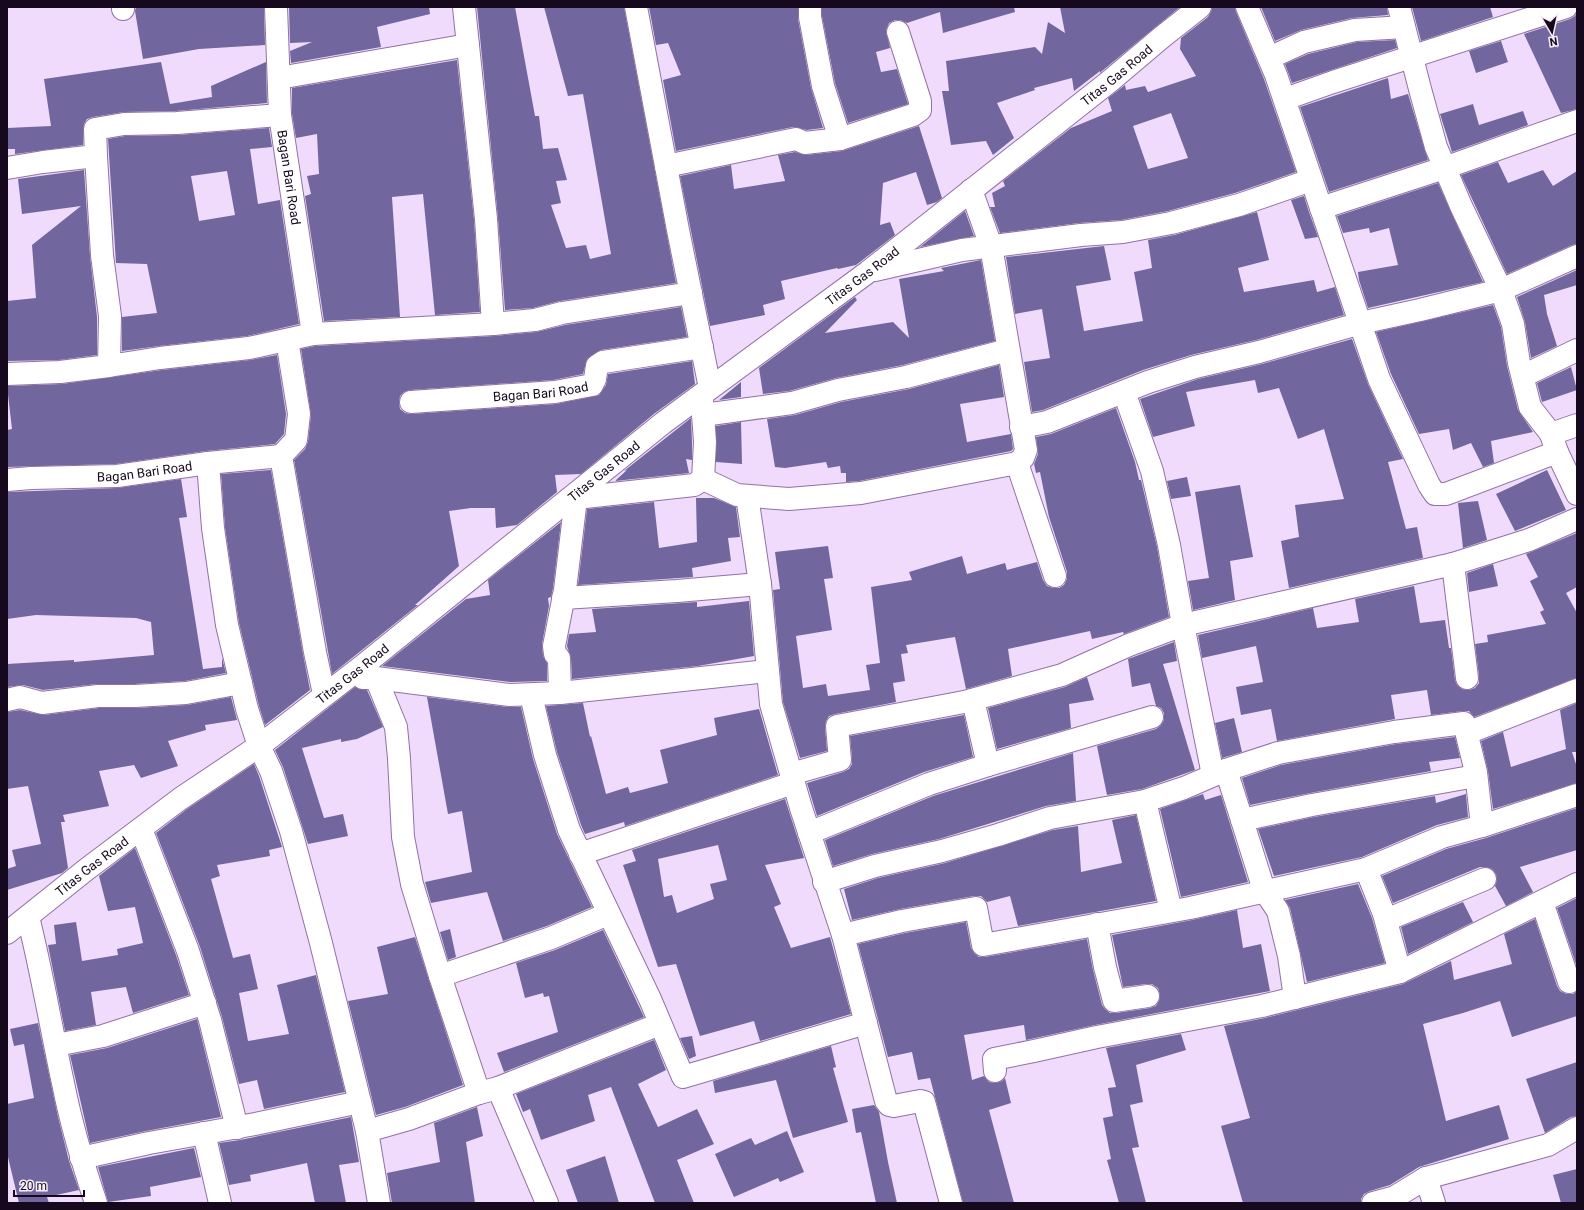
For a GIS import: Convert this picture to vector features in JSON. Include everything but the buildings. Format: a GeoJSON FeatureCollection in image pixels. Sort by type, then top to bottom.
{"type":"FeatureCollection","features":[{"type":"Feature","properties":{"kind":"street","name":"Bagan Bari Road"},"geometry":{"type":"LineString","coordinates":[[276,7],[280,115],[313,334]]}},
{"type":"Feature","properties":{"kind":"street"},"geometry":{"type":"LineString","coordinates":[[464,7],[486,219],[493,324]]}},
{"type":"Feature","properties":{"kind":"street"},"geometry":{"type":"LineString","coordinates":[[636,7],[702,347],[705,399],[703,479]]}},
{"type":"Feature","properties":{"kind":"street"},"geometry":{"type":"LineString","coordinates":[[810,7],[810,17],[823,86],[840,139]]}},
{"type":"Feature","properties":{"kind":"street","name":"Titas Gas Road"},"geometry":{"type":"LineString","coordinates":[[7,933],[87,869],[180,799],[259,746],[570,500],[663,423],[705,399],[1110,81],[1200,7]]}},
{"type":"Feature","properties":{"kind":"street"},"geometry":{"type":"LineString","coordinates":[[1247,7],[1285,99],[1379,380],[1413,452],[1435,494],[1446,494],[1554,443],[1577,425]]}},
{"type":"Feature","properties":{"kind":"street"},"geometry":{"type":"LineString","coordinates":[[1285,99],[1333,82],[1566,7]]}},
{"type":"Feature","properties":{"kind":"street"},"geometry":{"type":"LineString","coordinates":[[1269,58],[1304,42],[1402,17],[1436,147],[1461,206],[1501,290],[1513,324],[1530,407],[1554,443],[1577,494]]}},
{"type":"Feature","properties":{"kind":"street"},"geometry":{"type":"LineString","coordinates":[[666,166],[796,139],[805,143],[840,139],[913,115],[920,110],[920,101],[898,32]]}},
{"type":"Feature","properties":{"kind":"street"},"geometry":{"type":"LineString","coordinates":[[279,78],[468,46]]}},
{"type":"Feature","properties":{"kind":"street","name":"Bagan Bari Road"},"geometry":{"type":"LineString","coordinates":[[109,366],[110,316],[102,255],[95,129],[124,124],[176,123],[280,115]]}},
{"type":"Feature","properties":{"kind":"street"},"geometry":{"type":"LineString","coordinates":[[1321,208],[1444,168],[1577,121]]}},
{"type":"Feature","properties":{"kind":"street"},"geometry":{"type":"LineString","coordinates":[[7,168],[96,156]]}},
{"type":"Feature","properties":{"kind":"street"},"geometry":{"type":"LineString","coordinates":[[868,272],[962,250],[1123,232],[1171,223],[1239,205],[1311,180]]}},
{"type":"Feature","properties":{"kind":"street"},"geometry":{"type":"LineString","coordinates":[[703,479],[737,495],[789,499],[861,494],[1017,463],[1023,458],[1026,450],[991,246],[983,220],[971,190]]}},
{"type":"Feature","properties":{"kind":"street"},"geometry":{"type":"LineString","coordinates":[[1021,427],[1047,422],[1148,382],[1195,367],[1259,352],[1359,323],[1501,290],[1577,256]]}},
{"type":"Feature","properties":{"kind":"street"},"geometry":{"type":"LineString","coordinates":[[7,374],[60,372],[160,358],[249,348],[313,334],[493,324],[535,320],[562,314],[691,293]]}},
{"type":"Feature","properties":{"kind":"street"},"geometry":{"type":"LineString","coordinates":[[287,340],[299,414],[296,440],[282,456],[315,652],[324,694]]}},
{"type":"Feature","properties":{"kind":"street","name":"Bagan Bari Road"},"geometry":{"type":"LineString","coordinates":[[411,402],[555,392],[582,388],[592,385],[595,379],[597,366],[603,362],[702,347]]}},
{"type":"Feature","properties":{"kind":"street"},"geometry":{"type":"LineString","coordinates":[[705,399],[792,403],[838,390],[906,377],[1008,350]]}},
{"type":"Feature","properties":{"kind":"street"},"geometry":{"type":"LineString","coordinates":[[1523,376],[1577,350]]}},
{"type":"Feature","properties":{"kind":"street"},"geometry":{"type":"LineString","coordinates":[[1124,392],[1152,471],[1169,545],[1182,626],[1219,772],[1242,820],[1264,890],[1278,911],[1289,956],[1295,998]]}},
{"type":"Feature","properties":{"kind":"street","name":"Bagan Bari Road"},"geometry":{"type":"LineString","coordinates":[[7,480],[116,476],[282,456]]}},
{"type":"Feature","properties":{"kind":"street"},"geometry":{"type":"LineString","coordinates":[[1017,463],[1055,576]]}},
{"type":"Feature","properties":{"kind":"street"},"geometry":{"type":"LineString","coordinates":[[208,464],[212,528],[218,569],[227,625],[246,709],[291,831],[321,943],[367,1131],[379,1203]]}},
{"type":"Feature","properties":{"kind":"street"},"geometry":{"type":"LineString","coordinates":[[560,693],[559,658],[554,651],[572,537],[570,500],[694,485],[703,479]]}},
{"type":"Feature","properties":{"kind":"street"},"geometry":{"type":"LineString","coordinates":[[747,496],[760,584],[771,704],[792,778],[842,935],[886,1101],[888,1105],[894,1106],[920,1101],[924,1102],[951,1203]]}},
{"type":"Feature","properties":{"kind":"street"},"geometry":{"type":"LineString","coordinates":[[580,854],[840,760],[837,726],[973,700],[1062,675],[1129,645],[1182,626],[1453,564],[1529,540],[1577,519]]}},
{"type":"Feature","properties":{"kind":"street"},"geometry":{"type":"LineString","coordinates":[[1453,564],[1467,678]]}},
{"type":"Feature","properties":{"kind":"street"},"geometry":{"type":"LineString","coordinates":[[563,598],[760,584]]}},
{"type":"Feature","properties":{"kind":"street"},"geometry":{"type":"LineString","coordinates":[[346,678],[376,678],[510,695],[531,695],[768,671]]}},
{"type":"Feature","properties":{"kind":"street"},"geometry":{"type":"LineString","coordinates":[[376,678],[396,727],[404,837],[412,884],[440,976],[489,1090],[547,1203]]}},
{"type":"Feature","properties":{"kind":"street"},"geometry":{"type":"LineString","coordinates":[[7,700],[20,697],[42,703],[98,696],[136,696],[186,693],[241,683]]}},
{"type":"Feature","properties":{"kind":"street"},"geometry":{"type":"LineString","coordinates":[[1467,733],[1577,690]]}},
{"type":"Feature","properties":{"kind":"street"},"geometry":{"type":"LineString","coordinates":[[531,695],[545,755],[569,830],[650,999],[683,1077],[866,1023]]}},
{"type":"Feature","properties":{"kind":"street"},"geometry":{"type":"LineString","coordinates":[[973,700],[988,765]]}},
{"type":"Feature","properties":{"kind":"street"},"geometry":{"type":"LineString","coordinates":[[809,833],[929,784],[988,765],[1152,717]]}},
{"type":"Feature","properties":{"kind":"street"},"geometry":{"type":"LineString","coordinates":[[824,882],[875,866],[942,851],[1050,818],[1145,801],[1184,788],[1219,772],[1278,753],[1394,732],[1464,723],[1476,776],[1482,826]]}},
{"type":"Feature","properties":{"kind":"street"},"geometry":{"type":"LineString","coordinates":[[1242,820],[1312,805],[1476,776]]}},
{"type":"Feature","properties":{"kind":"street"},"geometry":{"type":"LineString","coordinates":[[842,935],[902,921],[976,908],[983,945],[1171,911],[1366,869],[1442,837],[1482,826],[1577,795]]}},
{"type":"Feature","properties":{"kind":"street"},"geometry":{"type":"LineString","coordinates":[[1145,801],[1171,911]]}},
{"type":"Feature","properties":{"kind":"street"},"geometry":{"type":"LineString","coordinates":[[141,829],[185,944],[205,1003],[237,1128]]}},
{"type":"Feature","properties":{"kind":"street"},"geometry":{"type":"LineString","coordinates":[[1366,869],[1386,920],[1400,972]]}},
{"type":"Feature","properties":{"kind":"street"},"geometry":{"type":"LineString","coordinates":[[1386,920],[1485,879]]}},
{"type":"Feature","properties":{"kind":"street"},"geometry":{"type":"LineString","coordinates":[[995,1071],[994,1058],[1097,1037],[1255,1008],[1400,972],[1577,884]]}},
{"type":"Feature","properties":{"kind":"street"},"geometry":{"type":"LineString","coordinates":[[1542,902],[1569,982]]}},
{"type":"Feature","properties":{"kind":"street"},"geometry":{"type":"LineString","coordinates":[[440,976],[551,938],[608,914]]}},
{"type":"Feature","properties":{"kind":"street"},"geometry":{"type":"LineString","coordinates":[[28,917],[44,986],[63,1084],[81,1158],[96,1203]]}},
{"type":"Feature","properties":{"kind":"street"},"geometry":{"type":"LineString","coordinates":[[1096,924],[1114,1001],[1148,996]]}},
{"type":"Feature","properties":{"kind":"street"},"geometry":{"type":"LineString","coordinates":[[56,1045],[103,1036],[205,1003]]}},
{"type":"Feature","properties":{"kind":"street"},"geometry":{"type":"LineString","coordinates":[[367,1131],[489,1090],[660,1024]]}},
{"type":"Feature","properties":{"kind":"street"},"geometry":{"type":"LineString","coordinates":[[81,1158],[204,1133],[237,1128],[360,1102]]}},
{"type":"Feature","properties":{"kind":"street"},"geometry":{"type":"LineString","coordinates":[[1373,1203],[1395,1196],[1426,1178],[1548,1145],[1577,1128]]}},
{"type":"Feature","properties":{"kind":"street"},"geometry":{"type":"LineString","coordinates":[[204,1133],[220,1203]]}},
{"type":"Feature","properties":{"kind":"street"},"geometry":{"type":"LineString","coordinates":[[1426,1178],[1434,1203]]}}]}
